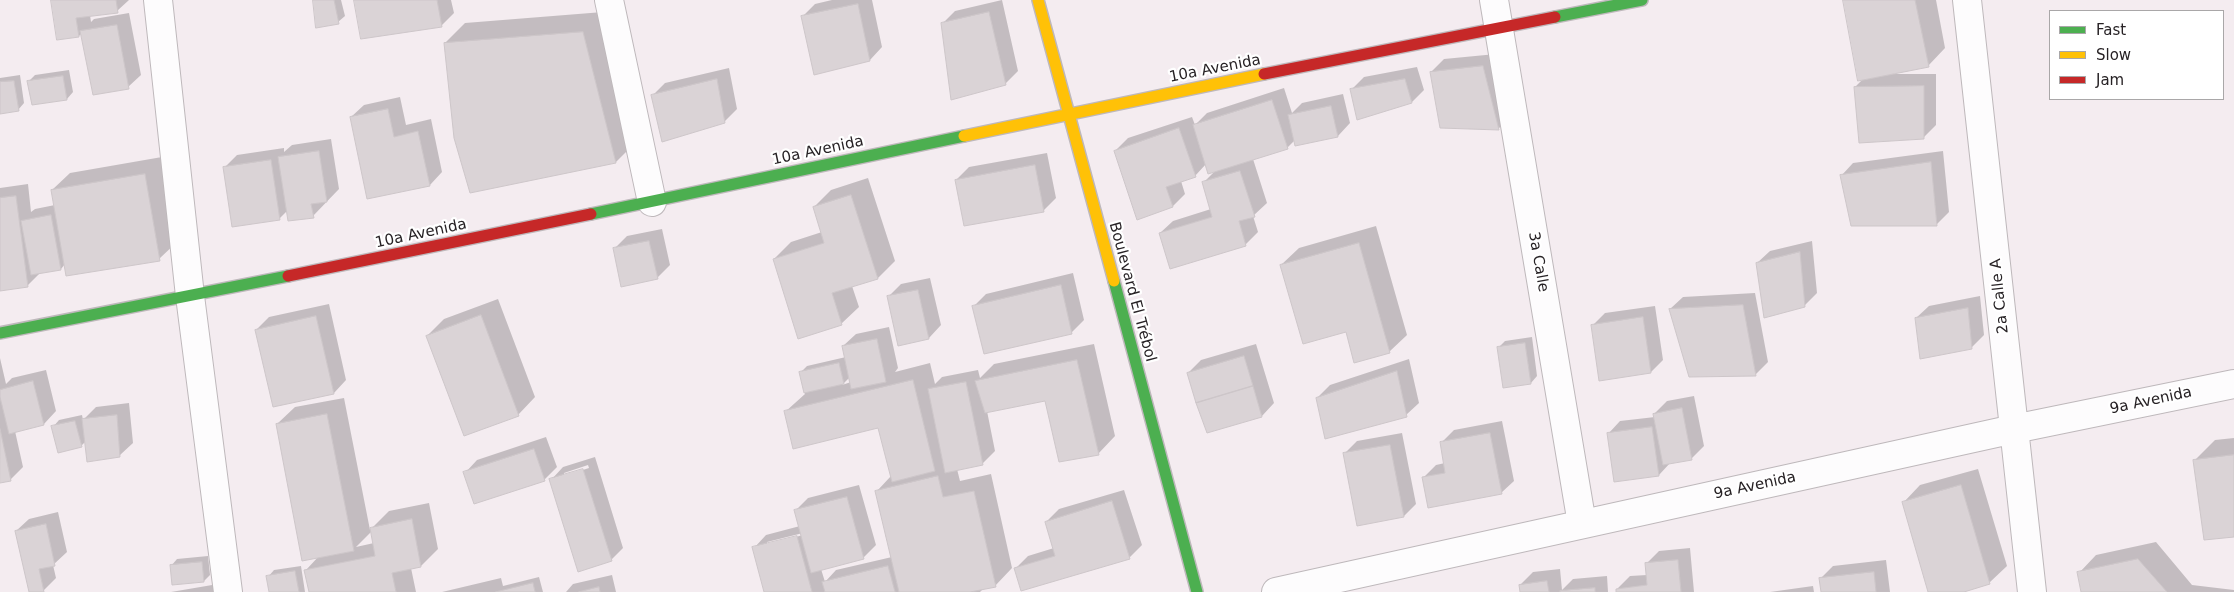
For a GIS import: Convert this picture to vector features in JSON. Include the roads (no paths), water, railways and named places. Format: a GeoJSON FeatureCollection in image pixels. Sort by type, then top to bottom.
{"type":"FeatureCollection","features":[{"type":"Feature","properties":{"kind":"street"},"geometry":{"type":"LineString","coordinates":[[158,0],[190,296],[228,592]]}},
{"type":"Feature","properties":{"kind":"street"},"geometry":{"type":"LineString","coordinates":[[609,0],[652,202]]}},
{"type":"Feature","properties":{"kind":"street","name":"Boulevard El Trébol"},"geometry":{"type":"LineString","coordinates":[[1038,0],[1197,592]]}},
{"type":"Feature","properties":{"kind":"street","name":"3a Calle"},"geometry":{"type":"LineString","coordinates":[[1494,0],[1582,524]]}},
{"type":"Feature","properties":{"kind":"street","name":"10a Avenida"},"geometry":{"type":"LineString","coordinates":[[0,333],[652,202],[1068,114],[1642,0]]}},
{"type":"Feature","properties":{"kind":"street","name":"2a Calle A"},"geometry":{"type":"LineString","coordinates":[[1967,0],[2032,592]]}},
{"type":"Feature","properties":{"kind":"street","name":"9a Avenida"},"geometry":{"type":"LineString","coordinates":[[1276,592],[2014,429],[2234,384]]}}]}
